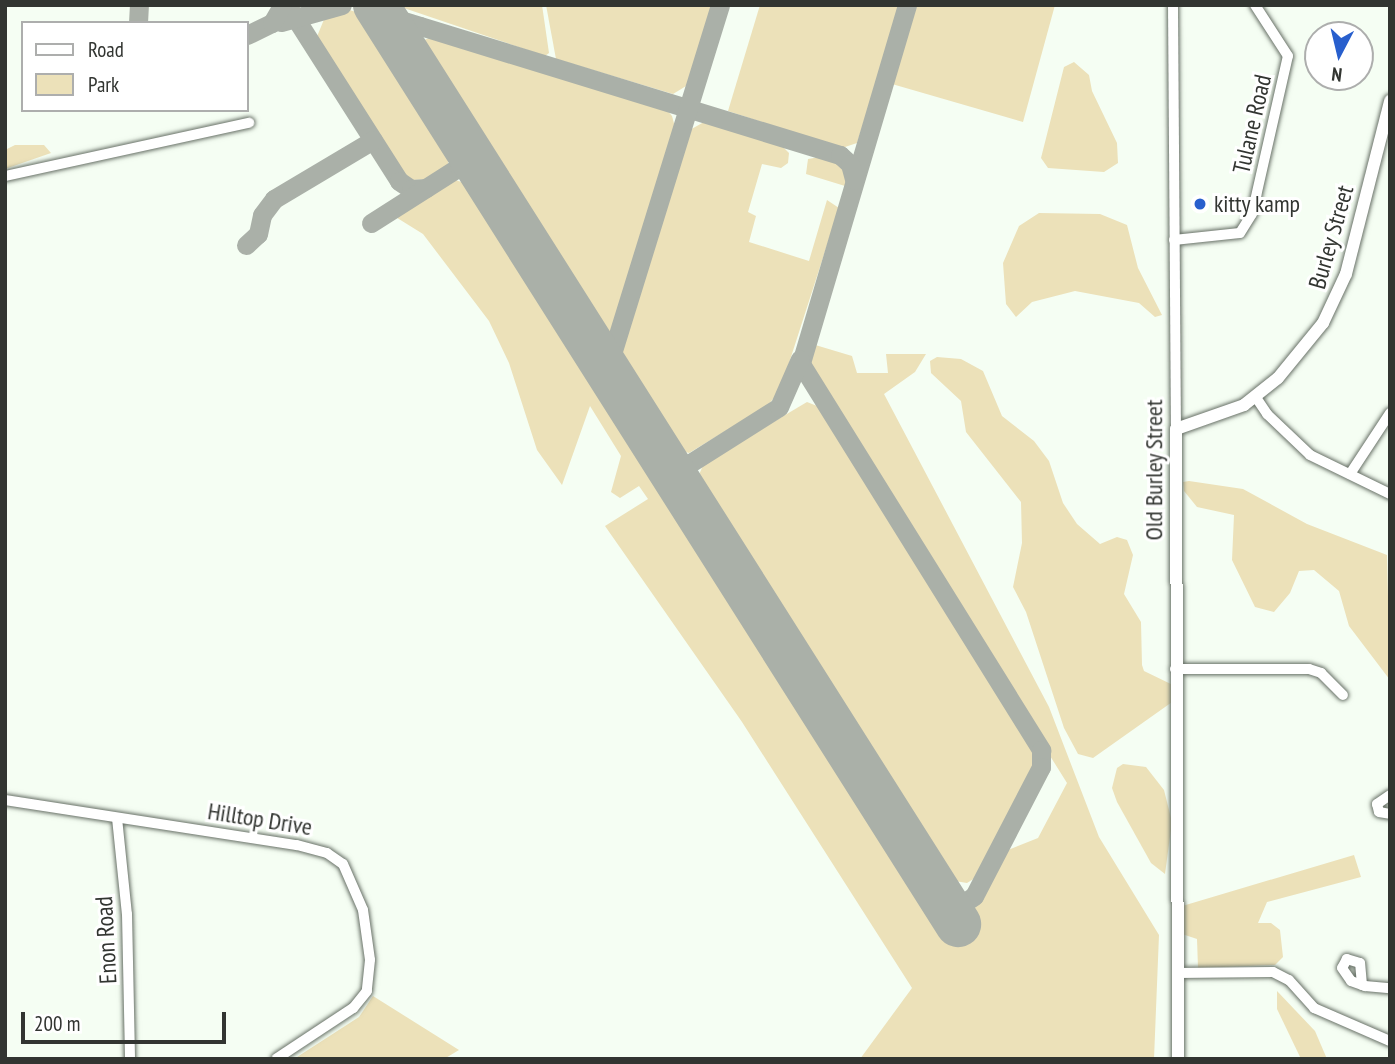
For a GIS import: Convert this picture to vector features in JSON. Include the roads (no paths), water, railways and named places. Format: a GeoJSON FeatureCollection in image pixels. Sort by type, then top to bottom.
{"type":"FeatureCollection","features":[{"type":"Feature","properties":{"kind":"main road","name":"Burley Street"},"geometry":{"type":"LineString","coordinates":[[1176,429],[1218,417],[1255,396],[1313,338],[1335,302],[1356,237],[1390,101]]}},
{"type":"Feature","properties":{"kind":"main road","name":"Old Burley Street"},"geometry":{"type":"LineString","coordinates":[[1176,429],[1177,973]]}},
{"type":"Feature","properties":{"kind":"main road"},"geometry":{"type":"LineString","coordinates":[[1177,973],[1178,1059]]}},
{"type":"Feature","properties":{"kind":"street","name":"Old Burley Street"},"geometry":{"type":"LineString","coordinates":[[1173,5],[1176,429]]}},
{"type":"Feature","properties":{"kind":"street","name":"Tulane Road"},"geometry":{"type":"LineString","coordinates":[[1174,240],[1231,235],[1249,223],[1288,56],[1255,5]]}},
{"type":"Feature","properties":{"kind":"street"},"geometry":{"type":"LineString","coordinates":[[5,176],[249,123]]}},
{"type":"Feature","properties":{"kind":"street"},"geometry":{"type":"LineString","coordinates":[[1255,396],[1298,446],[1390,494]]}},
{"type":"Feature","properties":{"kind":"street"},"geometry":{"type":"LineString","coordinates":[[1350,474],[1390,413]]}},
{"type":"Feature","properties":{"kind":"street"},"geometry":{"type":"LineString","coordinates":[[1175,668],[1309,669],[1321,673],[1343,695]]}},
{"type":"Feature","properties":{"kind":"street"},"geometry":{"type":"LineString","coordinates":[[1390,794],[1377,804],[1379,812],[1390,814]]}},
{"type":"Feature","properties":{"kind":"street","name":"Hilltop Drive"},"geometry":{"type":"LineString","coordinates":[[5,800],[316,849],[347,870],[368,942],[367,991],[342,1016],[276,1059]]}},
{"type":"Feature","properties":{"kind":"street","name":"Enon Road"},"geometry":{"type":"LineString","coordinates":[[117,818],[127,914],[130,1059]]}},
{"type":"Feature","properties":{"kind":"street"},"geometry":{"type":"LineString","coordinates":[[1177,973],[1273,972],[1289,980],[1314,1008],[1390,1041]]}},
{"type":"Feature","properties":{"kind":"street"},"geometry":{"type":"LineString","coordinates":[[1362,985],[1390,988]]}},
{"type":"Feature","properties":{"kind":"place","name":"kitty kamp"},"geometry":{"type":"Point","coordinates":[1200,204]}}]}
